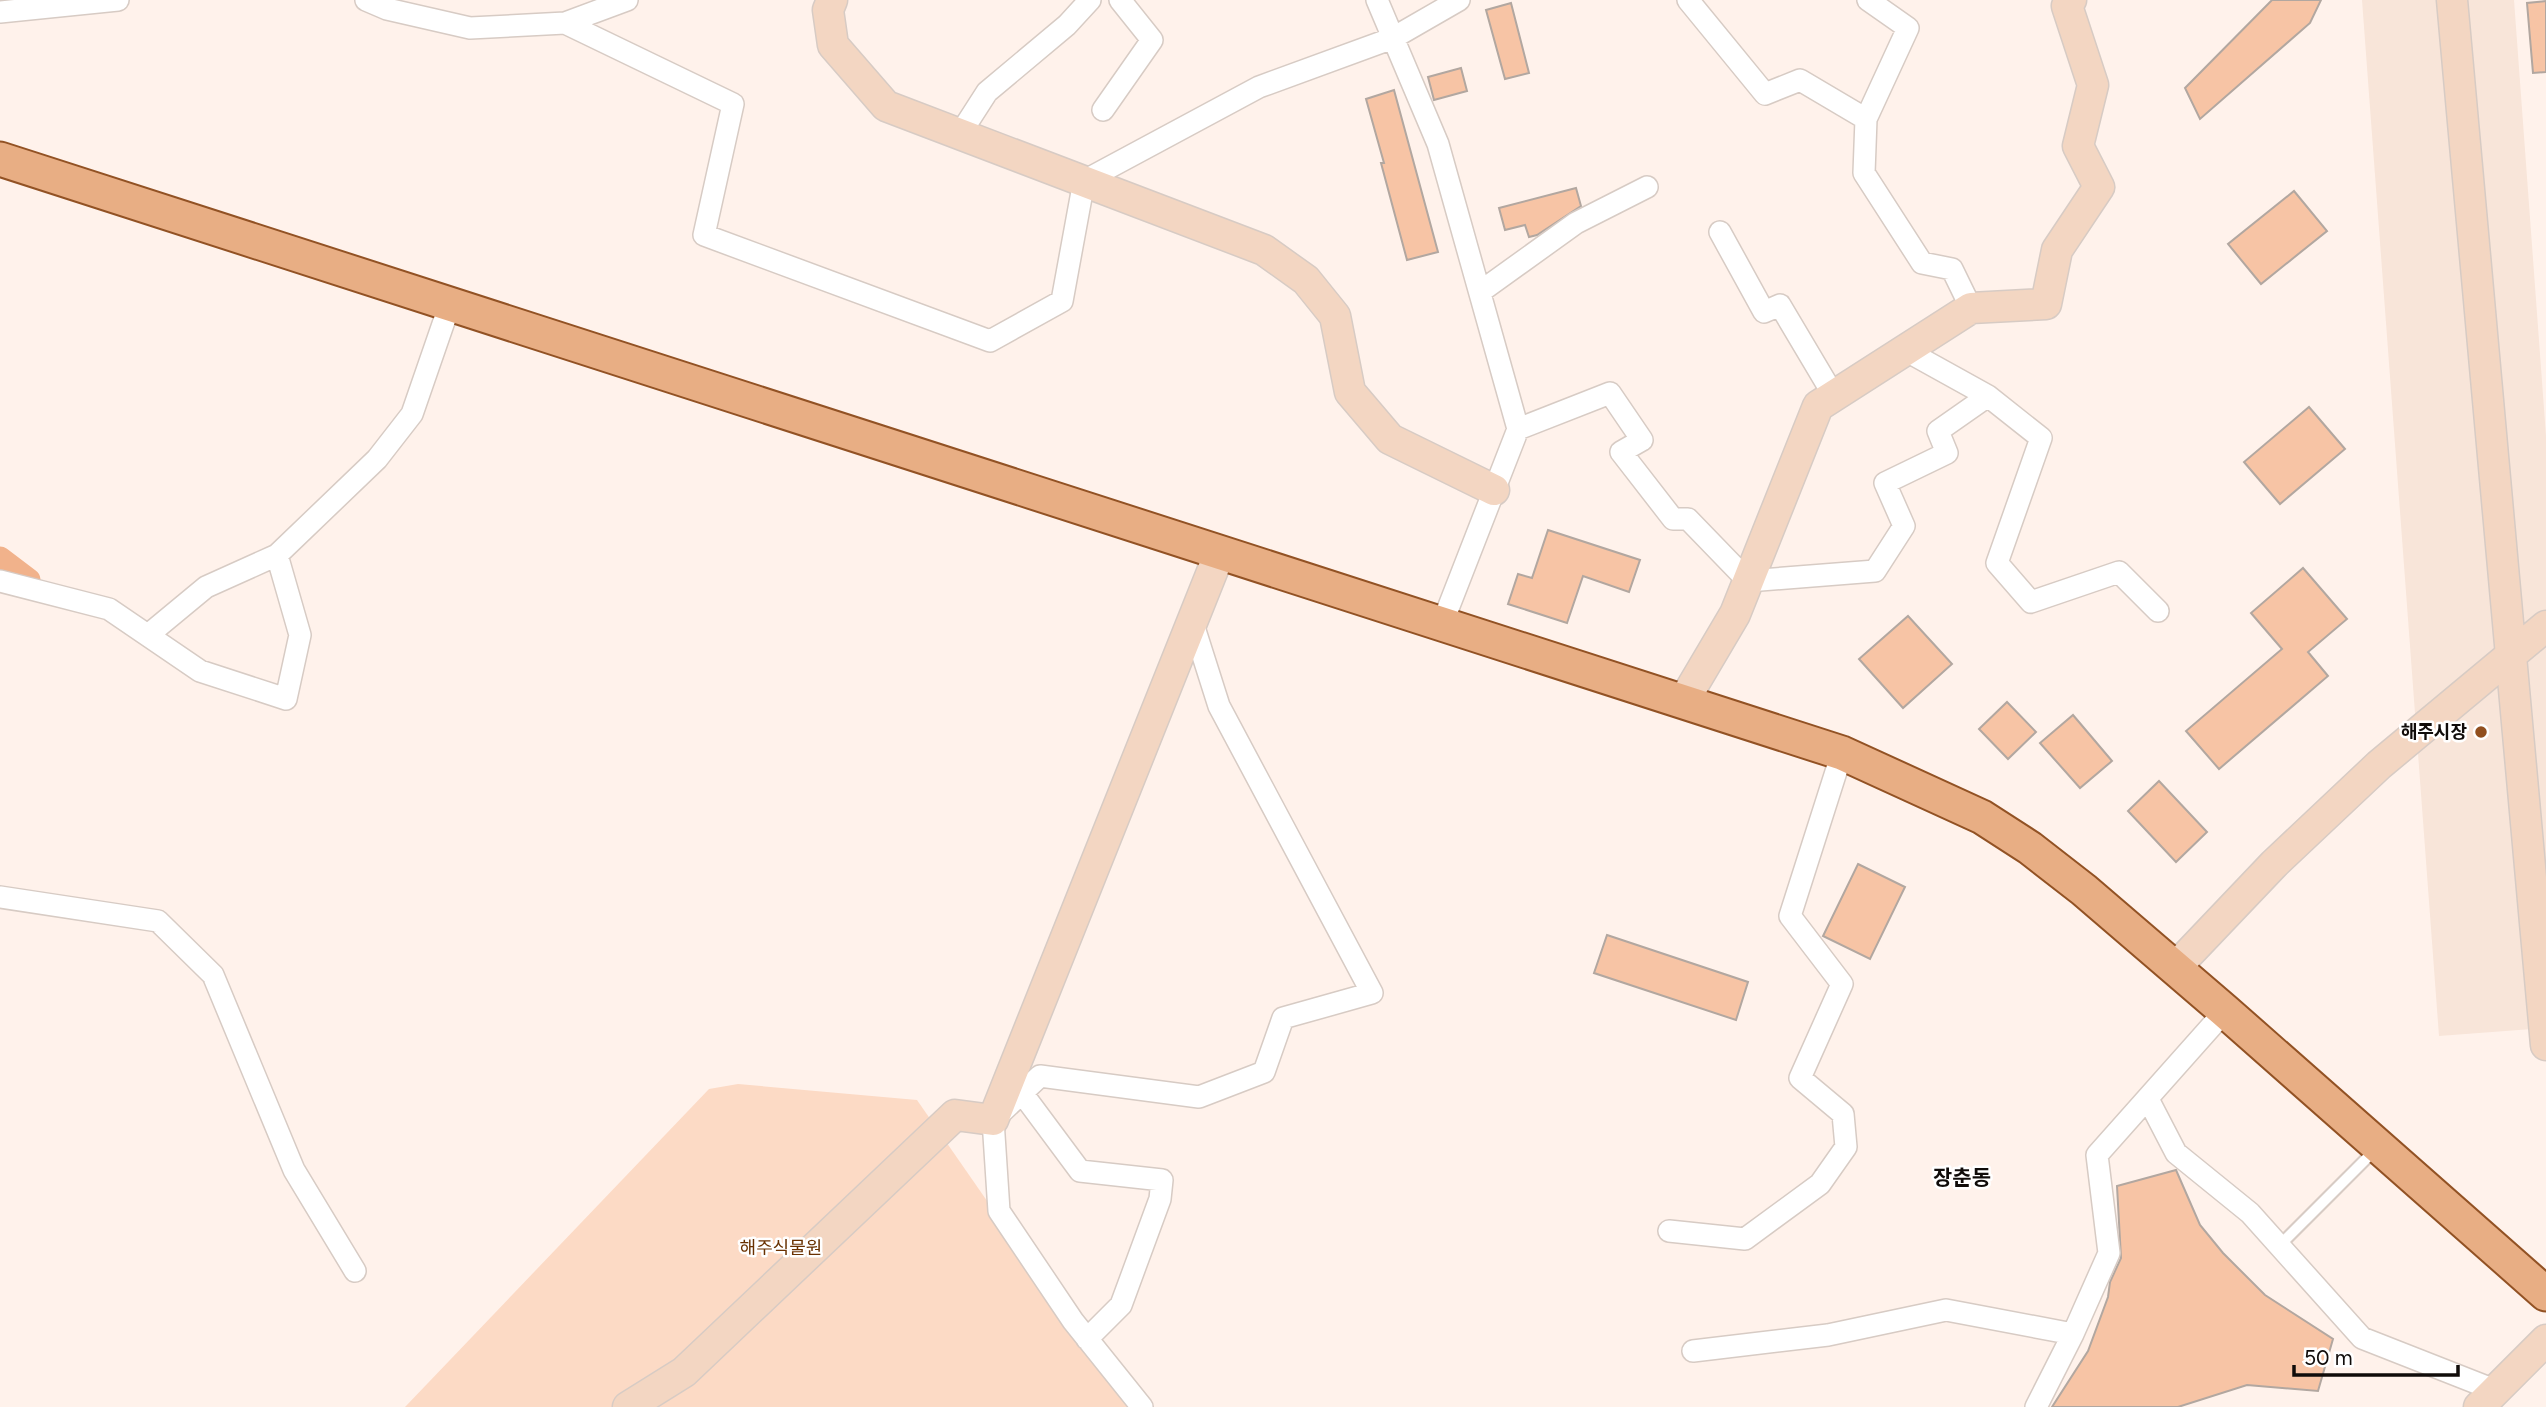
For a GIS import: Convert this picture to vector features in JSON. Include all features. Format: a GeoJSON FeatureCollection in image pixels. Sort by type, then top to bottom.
{"type":"FeatureCollection","features":[{"type":"Feature","properties":{"kind":"main road"},"geometry":{"type":"LineString","coordinates":[[0,159],[1842,753],[1982,817],[2030,848],[2084,890],[2225,1011],[2546,1294]]}},
{"type":"Feature","properties":{"kind":"street"},"geometry":{"type":"LineString","coordinates":[[2,8],[118,0]]}},
{"type":"Feature","properties":{"kind":"street"},"geometry":{"type":"LineString","coordinates":[[366,0],[387,9],[470,28],[565,23],[626,0]]}},
{"type":"Feature","properties":{"kind":"street"},"geometry":{"type":"LineString","coordinates":[[832,0],[828,10],[833,45],[886,106],[1264,250],[1306,280],[1335,316],[1350,392],[1391,439],[1494,490]]}},
{"type":"Feature","properties":{"kind":"street"},"geometry":{"type":"LineString","coordinates":[[960,134],[986,92],[1067,25],[1090,0]]}},
{"type":"Feature","properties":{"kind":"street"},"geometry":{"type":"LineString","coordinates":[[1103,110],[1152,40],[1120,0]]}},
{"type":"Feature","properties":{"kind":"street"},"geometry":{"type":"LineString","coordinates":[[1377,0],[1438,145],[1518,429],[1442,624]]}},
{"type":"Feature","properties":{"kind":"street"},"geometry":{"type":"LineString","coordinates":[[1084,181],[1259,87],[1393,38],[1459,0]]}},
{"type":"Feature","properties":{"kind":"street"},"geometry":{"type":"LineString","coordinates":[[1688,0],[1765,94],[1800,80],[1866,119]]}},
{"type":"Feature","properties":{"kind":"street"},"geometry":{"type":"LineString","coordinates":[[1868,0],[1908,28],[1866,119],[1864,173],[1922,263],[1952,269],[1971,308]]}},
{"type":"Feature","properties":{"kind":"street"},"geometry":{"type":"LineString","coordinates":[[1683,702],[1735,614],[1818,406],[1971,308],[2046,304],[2057,250],[2099,187],[2078,146],[2093,85],[2067,6],[2071,0]]}},
{"type":"Feature","properties":{"kind":"street"},"geometry":{"type":"LineString","coordinates":[[2452,0],[2546,1045]]}},
{"type":"Feature","properties":{"kind":"street"},"geometry":{"type":"LineString","coordinates":[[565,23],[733,104],[704,235],[990,341],[1062,301],[1084,181]]}},
{"type":"Feature","properties":{"kind":"street"},"geometry":{"type":"LineString","coordinates":[[1480,292],[1576,223],[1647,187]]}},
{"type":"Feature","properties":{"kind":"street"},"geometry":{"type":"LineString","coordinates":[[1720,232],[1764,312],[1780,305],[1835,396]]}},
{"type":"Feature","properties":{"kind":"street"},"geometry":{"type":"LineString","coordinates":[[148,635],[206,587],[277,555],[377,459],[412,414],[450,304]]}},
{"type":"Feature","properties":{"kind":"street"},"geometry":{"type":"LineString","coordinates":[[1905,350],[1988,396],[2041,438],[1997,563],[2031,602],[2119,572],[2158,611]]}},
{"type":"Feature","properties":{"kind":"street"},"geometry":{"type":"LineString","coordinates":[[1518,429],[1610,393],[1643,440],[1621,452],[1673,519],[1688,519],[1748,581]]}},
{"type":"Feature","properties":{"kind":"street"},"geometry":{"type":"LineString","coordinates":[[1748,581],[1875,570],[1904,526],[1885,483],[1947,453],[1938,430],[1988,396]]}},
{"type":"Feature","properties":{"kind":"street"},"geometry":{"type":"LineString","coordinates":[[1142,1407],[1087,1339],[999,1211],[993,1120],[1220,552]]}},
{"type":"Feature","properties":{"kind":"street"},"geometry":{"type":"LineString","coordinates":[[0,580],[109,609],[200,671],[286,699],[300,635],[277,555]]}},
{"type":"Feature","properties":{"kind":"street"},"geometry":{"type":"LineString","coordinates":[[993,1120],[1040,1076],[1199,1097],[1264,1072],[1283,1018],[1372,993],[1219,706],[1192,621]]}},
{"type":"Feature","properties":{"kind":"street"},"geometry":{"type":"LineString","coordinates":[[2175,968],[2274,864],[2379,765],[2546,626]]}},
{"type":"Feature","properties":{"kind":"street"},"geometry":{"type":"LineString","coordinates":[[1669,1231],[1745,1239],[1820,1184],[1846,1147],[1843,1114],[1800,1078],[1842,984],[1790,916],[1842,753]]}},
{"type":"Feature","properties":{"kind":"street"},"geometry":{"type":"LineString","coordinates":[[0,897],[158,921],[212,975],[294,1170],[355,1271]]}},
{"type":"Feature","properties":{"kind":"street"},"geometry":{"type":"LineString","coordinates":[[2036,1407],[2074,1334],[2109,1253],[2097,1154],[2225,1011]]}},
{"type":"Feature","properties":{"kind":"street"},"geometry":{"type":"LineString","coordinates":[[1022,1093],[1080,1171],[1162,1180],[1160,1199],[1121,1305],[1087,1339]]}},
{"type":"Feature","properties":{"kind":"street"},"geometry":{"type":"LineString","coordinates":[[2148,1099],[2176,1153],[2250,1213],[2362,1338],[2488,1399],[2546,1340]]}},
{"type":"Feature","properties":{"kind":"street"},"geometry":{"type":"LineString","coordinates":[[628,1407],[684,1372],[955,1115],[993,1120]]}},
{"type":"Feature","properties":{"kind":"street"},"geometry":{"type":"LineString","coordinates":[[1693,1351],[1828,1335],[1946,1310],[2074,1334]]}},
{"type":"Feature","properties":{"kind":"lane"},"geometry":{"type":"LineString","coordinates":[[2280,1245],[2380,1146]]}},
{"type":"Feature","properties":{"kind":"shaded area","name":"해주시장"},"geometry":{"type":"Polygon","coordinates":[[[2362,0],[2514,0],[2546,436],[2546,1028],[2439,1036],[2362,0]]]}},
{"type":"Feature","properties":{"kind":"green space","name":"해주식물원"},"geometry":{"type":"Polygon","coordinates":[[[738,1084],[917,1100],[1130,1407],[405,1407],[709,1089],[738,1084]]]}},
{"type":"Feature","properties":{"kind":"building"},"geometry":{"type":"Polygon","coordinates":[[[2272,0],[2321,0],[2310,23],[2200,119],[2185,88],[2272,0]]]}},
{"type":"Feature","properties":{"kind":"building"},"geometry":{"type":"Polygon","coordinates":[[[2546,1],[2546,72],[2533,73],[2527,3],[2546,1]]]}},
{"type":"Feature","properties":{"kind":"building"},"geometry":{"type":"Polygon","coordinates":[[[1511,3],[1529,73],[1505,79],[1486,10],[1511,3]]]}},
{"type":"Feature","properties":{"kind":"building"},"geometry":{"type":"Polygon","coordinates":[[[1461,68],[1467,91],[1434,100],[1428,77],[1461,68]]]}},
{"type":"Feature","properties":{"kind":"building"},"geometry":{"type":"Polygon","coordinates":[[[1394,90],[1438,252],[1407,260],[1366,99],[1394,90]]]}},
{"type":"Feature","properties":{"kind":"building"},"geometry":{"type":"Polygon","coordinates":[[[1576,188],[1581,206],[1537,235],[1529,237],[1525,225],[1505,230],[1499,208],[1576,188]]]}},
{"type":"Feature","properties":{"kind":"building"},"geometry":{"type":"Polygon","coordinates":[[[2294,191],[2327,231],[2261,284],[2228,244],[2294,191]]]}},
{"type":"Feature","properties":{"kind":"building"},"geometry":{"type":"Polygon","coordinates":[[[2309,407],[2345,449],[2280,504],[2244,462],[2309,407]]]}},
{"type":"Feature","properties":{"kind":"building"},"geometry":{"type":"Polygon","coordinates":[[[1548,530],[1640,560],[1629,592],[1583,576],[1567,623],[1508,604],[1518,574],[1532,578],[1548,530]]]}},
{"type":"Feature","properties":{"kind":"building"},"geometry":{"type":"Polygon","coordinates":[[[2303,568],[2347,619],[2308,652],[2328,676],[2219,769],[2186,731],[2282,649],[2251,613],[2303,568]]]}},
{"type":"Feature","properties":{"kind":"building"},"geometry":{"type":"Polygon","coordinates":[[[1908,616],[1952,664],[1903,708],[1859,659],[1908,616]]]}},
{"type":"Feature","properties":{"kind":"building"},"geometry":{"type":"Polygon","coordinates":[[[2007,702],[2036,732],[2008,759],[1979,729],[2007,702]]]}},
{"type":"Feature","properties":{"kind":"building"},"geometry":{"type":"Polygon","coordinates":[[[2073,715],[2112,761],[2080,788],[2040,743],[2073,715]]]}},
{"type":"Feature","properties":{"kind":"building"},"geometry":{"type":"Polygon","coordinates":[[[2159,781],[2207,832],[2176,862],[2128,811],[2159,781]]]}},
{"type":"Feature","properties":{"kind":"building"},"geometry":{"type":"Polygon","coordinates":[[[1858,864],[1905,887],[1870,959],[1823,936],[1858,864]]]}},
{"type":"Feature","properties":{"kind":"building"},"geometry":{"type":"Polygon","coordinates":[[[1607,935],[1748,982],[1736,1020],[1594,973],[1607,935]]]}},
{"type":"Feature","properties":{"kind":"building"},"geometry":{"type":"Polygon","coordinates":[[[2176,1170],[2200,1225],[2223,1253],[2265,1295],[2333,1339],[2318,1391],[2247,1385],[2178,1407],[2052,1407],[2088,1351],[2108,1297],[2110,1282],[2121,1258],[2117,1186],[2176,1170]]]}},
{"type":"Feature","properties":{"kind":"waterway"},"geometry":{"type":"LineString","coordinates":[[0,558],[29,580]]}},
{"type":"Feature","properties":{"kind":"place","name":"해주시장"},"geometry":{"type":"Point","coordinates":[2481,732]}},
{"type":"Feature","properties":{"kind":"district","name":"장춘동"},"geometry":{"type":"Point","coordinates":[1962,1178]}}]}
